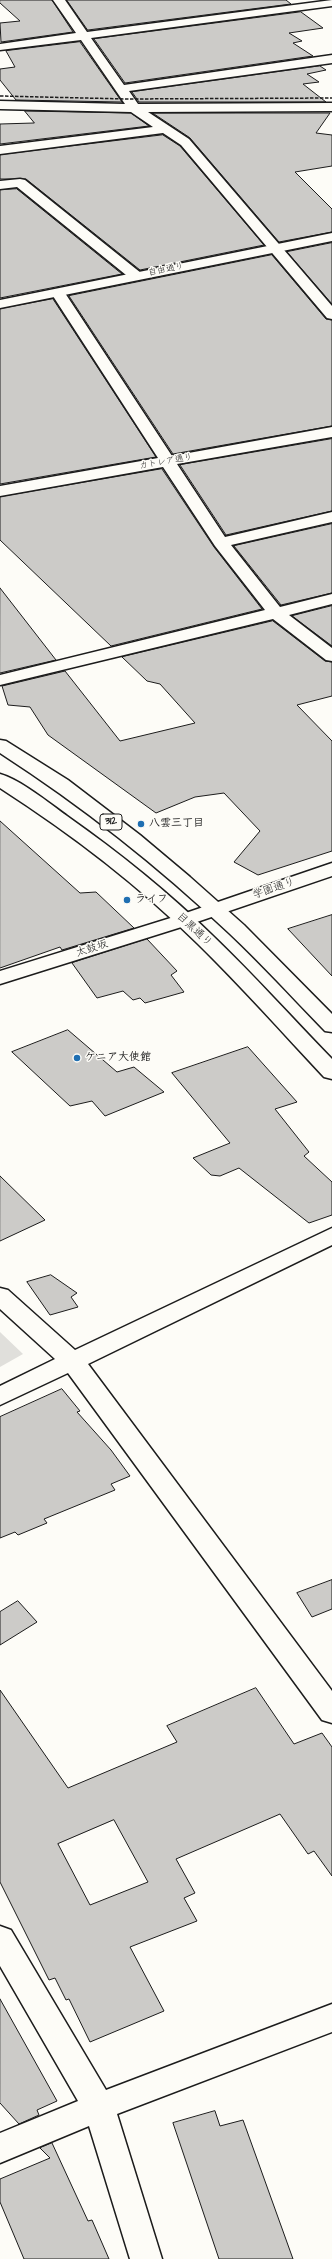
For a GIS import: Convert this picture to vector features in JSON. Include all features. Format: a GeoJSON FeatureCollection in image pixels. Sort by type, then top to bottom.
{"type":"FeatureCollection","features":[{"type":"Feature","properties":{"kind":"street"},"geometry":{"type":"LineString","coordinates":[[59,0],[134,108],[163,129],[185,142],[277,247],[332,315]]}},
{"type":"Feature","properties":{"kind":"street"},"geometry":{"type":"LineString","coordinates":[[0,47],[332,3]]}},
{"type":"Feature","properties":{"kind":"street"},"geometry":{"type":"LineString","coordinates":[[120,89],[332,59]]}},
{"type":"Feature","properties":{"kind":"street"},"geometry":{"type":"LineString","coordinates":[[0,105],[134,108],[332,107]]}},
{"type":"Feature","properties":{"kind":"street"},"geometry":{"type":"LineString","coordinates":[[0,150],[163,129]]}},
{"type":"Feature","properties":{"kind":"street"},"geometry":{"type":"LineString","coordinates":[[0,185],[20,183],[136,276]]}},
{"type":"Feature","properties":{"kind":"street","name":"自由通り"},"geometry":{"type":"LineString","coordinates":[[0,304],[332,237]]}},
{"type":"Feature","properties":{"kind":"street"},"geometry":{"type":"LineString","coordinates":[[58,293],[170,461],[221,543],[276,613],[332,656]]}},
{"type":"Feature","properties":{"kind":"street","name":"カトレア通り"},"geometry":{"type":"LineString","coordinates":[[0,491],[332,432]]}},
{"type":"Feature","properties":{"kind":"street"},"geometry":{"type":"LineString","coordinates":[[221,543],[332,517]]}},
{"type":"Feature","properties":{"kind":"street"},"geometry":{"type":"LineString","coordinates":[[0,680],[332,599]]}},
{"type":"Feature","properties":{"kind":"street","name":"312"},"geometry":{"type":"LineString","coordinates":[[0,745],[61,784],[115,825],[215,908],[332,1026]]}},
{"type":"Feature","properties":{"kind":"street","name":"目黒通り"},"geometry":{"type":"LineString","coordinates":[[0,780],[30,798],[100,850],[184,920],[332,1072]]}},
{"type":"Feature","properties":{"kind":"street","name":"学園通り"},"geometry":{"type":"LineString","coordinates":[[184,920],[215,908],[332,869]]}},
{"type":"Feature","properties":{"kind":"street","name":"太鼓坂"},"geometry":{"type":"LineString","coordinates":[[0,978],[184,920]]}},
{"type":"Feature","properties":{"kind":"street"},"geometry":{"type":"LineString","coordinates":[[0,1396],[74,1362],[332,1236]]}},
{"type":"Feature","properties":{"kind":"street"},"geometry":{"type":"LineString","coordinates":[[0,1296],[74,1362],[332,1712]]}},
{"type":"Feature","properties":{"kind":"street"},"geometry":{"type":"LineString","coordinates":[[0,1939],[99,2107],[146,2259]]}},
{"type":"Feature","properties":{"kind":"street"},"geometry":{"type":"LineString","coordinates":[[0,2148],[99,2107],[332,2018]]}},
{"type":"Feature","properties":{"kind":"shaded area"},"geometry":{"type":"Polygon","coordinates":[[[0,1332],[23,1354],[0,1367],[0,1332]]]}},
{"type":"Feature","properties":{"kind":"building"},"geometry":{"type":"Polygon","coordinates":[[[0,0],[52,0],[73,32],[1,42],[0,23],[20,21],[0,3],[0,0]]]}},
{"type":"Feature","properties":{"kind":"building"},"geometry":{"type":"Polygon","coordinates":[[[67,0],[286,0],[291,4],[88,30],[67,0]]]}},
{"type":"Feature","properties":{"kind":"building"},"geometry":{"type":"Polygon","coordinates":[[[301,12],[323,28],[289,33],[302,41],[293,43],[313,56],[125,83],[94,39],[301,12]]]}},
{"type":"Feature","properties":{"kind":"building"},"geometry":{"type":"Polygon","coordinates":[[[80,42],[122,102],[16,100],[0,80],[0,69],[15,67],[6,51],[80,42]]]}},
{"type":"Feature","properties":{"kind":"building"},"geometry":{"type":"Polygon","coordinates":[[[320,66],[326,70],[307,74],[319,82],[303,84],[326,102],[139,102],[132,92],[320,66]]]}},
{"type":"Feature","properties":{"kind":"building"},"geometry":{"type":"Polygon","coordinates":[[[25,111],[131,113],[149,126],[0,144],[0,124],[34,123],[25,111]]]}},
{"type":"Feature","properties":{"kind":"building"},"geometry":{"type":"Polygon","coordinates":[[[153,113],[330,113],[316,133],[332,135],[332,166],[295,172],[332,209],[332,232],[279,242],[190,138],[153,113]]]}},
{"type":"Feature","properties":{"kind":"building"},"geometry":{"type":"Polygon","coordinates":[[[163,135],[180,146],[264,245],[140,270],[26,179],[0,179],[0,155],[163,135]]]}},
{"type":"Feature","properties":{"kind":"building"},"geometry":{"type":"Polygon","coordinates":[[[17,189],[122,274],[0,298],[0,190],[17,189]]]}},
{"type":"Feature","properties":{"kind":"building"},"geometry":{"type":"Polygon","coordinates":[[[332,243],[332,304],[287,252],[332,243]]]}},
{"type":"Feature","properties":{"kind":"building"},"geometry":{"type":"Polygon","coordinates":[[[272,255],[326,319],[332,320],[332,426],[173,454],[69,296],[272,255]]]}},
{"type":"Feature","properties":{"kind":"building"},"geometry":{"type":"Polygon","coordinates":[[[53,299],[156,457],[0,484],[0,309],[53,299]]]}},
{"type":"Feature","properties":{"kind":"building"},"geometry":{"type":"Polygon","coordinates":[[[332,439],[332,511],[226,535],[180,465],[332,439]]]}},
{"type":"Feature","properties":{"kind":"building"},"geometry":{"type":"Polygon","coordinates":[[[162,469],[214,547],[262,609],[111,646],[0,540],[0,497],[162,469]]]}},
{"type":"Feature","properties":{"kind":"building"},"geometry":{"type":"Polygon","coordinates":[[[332,524],[332,593],[281,605],[234,546],[332,524]]]}},
{"type":"Feature","properties":{"kind":"building"},"geometry":{"type":"Polygon","coordinates":[[[0,588],[56,660],[0,673],[0,588]]]}},
{"type":"Feature","properties":{"kind":"building"},"geometry":{"type":"Polygon","coordinates":[[[332,606],[332,646],[292,616],[332,606]]]}},
{"type":"Feature","properties":{"kind":"building"},"geometry":{"type":"Polygon","coordinates":[[[273,621],[325,661],[332,662],[332,696],[297,705],[332,741],[332,851],[258,875],[234,862],[260,831],[224,793],[195,797],[156,813],[48,735],[30,707],[8,705],[2,686],[65,671],[120,741],[195,723],[160,684],[147,681],[122,657],[273,621]]]}},
{"type":"Feature","properties":{"kind":"building"},"geometry":{"type":"Polygon","coordinates":[[[0,821],[80,893],[96,892],[134,928],[62,950],[60,947],[0,968],[0,821]]]}},
{"type":"Feature","properties":{"kind":"building"},"geometry":{"type":"Polygon","coordinates":[[[332,915],[332,976],[288,929],[332,915]]]}},
{"type":"Feature","properties":{"kind":"building"},"geometry":{"type":"Polygon","coordinates":[[[147,939],[177,971],[171,975],[184,992],[145,1003],[140,998],[133,1000],[123,991],[97,998],[72,963],[147,939]]]}},
{"type":"Feature","properties":{"kind":"building"},"geometry":{"type":"Polygon","coordinates":[[[68,1030],[117,1072],[134,1067],[164,1092],[105,1116],[92,1101],[70,1106],[12,1052],[68,1030]]]}},
{"type":"Feature","properties":{"kind":"building"},"geometry":{"type":"Polygon","coordinates":[[[248,1047],[297,1102],[275,1109],[309,1152],[304,1156],[332,1182],[332,1215],[309,1223],[239,1168],[220,1176],[211,1175],[193,1158],[230,1143],[172,1073],[248,1047]]]}},
{"type":"Feature","properties":{"kind":"building"},"geometry":{"type":"Polygon","coordinates":[[[0,1176],[45,1220],[0,1241],[0,1176]]]}},
{"type":"Feature","properties":{"kind":"building"},"geometry":{"type":"Polygon","coordinates":[[[51,1275],[77,1293],[71,1297],[78,1307],[50,1315],[27,1282],[51,1275]]]}},
{"type":"Feature","properties":{"kind":"building"},"geometry":{"type":"Polygon","coordinates":[[[62,1389],[80,1411],[77,1412],[111,1450],[130,1476],[111,1484],[115,1490],[44,1519],[47,1523],[18,1535],[15,1532],[0,1538],[0,1417],[62,1389]]]}},
{"type":"Feature","properties":{"kind":"building"},"geometry":{"type":"Polygon","coordinates":[[[332,1580],[332,1609],[312,1617],[297,1593],[332,1580]]]}},
{"type":"Feature","properties":{"kind":"building"},"geometry":{"type":"Polygon","coordinates":[[[18,1601],[37,1622],[0,1645],[0,1612],[18,1601]]]}},
{"type":"Feature","properties":{"kind":"building"},"geometry":{"type":"Polygon","coordinates":[[[256,1688],[294,1744],[322,1733],[332,1747],[332,1876],[314,1851],[308,1854],[280,1814],[176,1859],[195,1893],[184,1898],[197,1921],[130,1947],[164,2011],[90,2042],[69,1999],[66,2000],[55,1978],[49,1980],[0,1882],[0,1690],[68,1788],[177,1742],[167,1726],[256,1688]],[[114,1820],[58,1844],[90,1905],[148,1882],[114,1820]]]}},
{"type":"Feature","properties":{"kind":"building"},"geometry":{"type":"Polygon","coordinates":[[[0,1999],[57,2101],[37,2110],[39,2115],[19,2124],[0,2103],[0,1999]]]}},
{"type":"Feature","properties":{"kind":"building"},"geometry":{"type":"Polygon","coordinates":[[[215,2111],[220,2126],[243,2120],[293,2259],[219,2259],[173,2123],[215,2111]]]}},
{"type":"Feature","properties":{"kind":"building"},"geometry":{"type":"Polygon","coordinates":[[[52,2143],[88,2221],[92,2220],[109,2259],[24,2259],[0,2202],[0,2179],[50,2158],[40,2148],[52,2143]]]}},
{"type":"Feature","properties":{"kind":"railway"},"geometry":{"type":"LineString","coordinates":[[0,96],[127,99],[332,98]]}},
{"type":"Feature","properties":{"kind":"place","name":"八雲三丁目"},"geometry":{"type":"Point","coordinates":[141,824]}},
{"type":"Feature","properties":{"kind":"place","name":"ライフ"},"geometry":{"type":"Point","coordinates":[127,900]}},
{"type":"Feature","properties":{"kind":"place","name":"ケニア大使館"},"geometry":{"type":"Point","coordinates":[77,1058]}}]}
